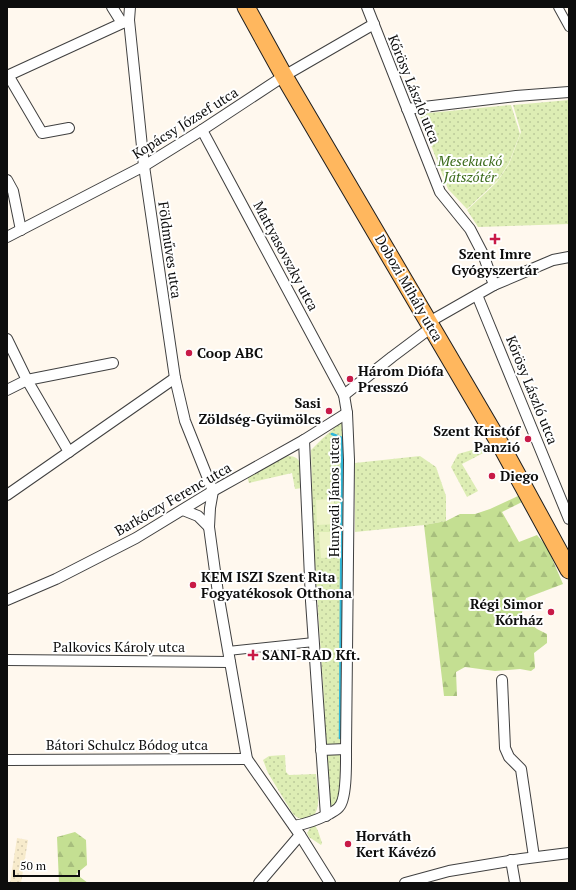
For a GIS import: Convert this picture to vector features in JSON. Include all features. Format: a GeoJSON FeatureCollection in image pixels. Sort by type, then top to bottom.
{"type":"FeatureCollection","features":[{"type":"Feature","properties":{"kind":"main road","name":"Dobozi Mihály utca"},"geometry":{"type":"LineString","coordinates":[[246,7],[284,76],[523,484],[569,570]]}},
{"type":"Feature","properties":{"kind":"street","name":"Földműves utca"},"geometry":{"type":"LineString","coordinates":[[112,7],[126,22]]}},
{"type":"Feature","properties":{"kind":"street","name":"Földműves utca"},"geometry":{"type":"LineString","coordinates":[[130,7],[126,22],[144,166],[175,378],[185,421],[214,491]]}},
{"type":"Feature","properties":{"kind":"street","name":"Kőrösy László utca"},"geometry":{"type":"LineString","coordinates":[[367,7],[440,192],[470,229],[483,254],[494,285]]}},
{"type":"Feature","properties":{"kind":"street"},"geometry":{"type":"LineString","coordinates":[[558,7],[569,26]]}},
{"type":"Feature","properties":{"kind":"street"},"geometry":{"type":"LineString","coordinates":[[69,128],[42,133],[8,76],[126,22]]}},
{"type":"Feature","properties":{"kind":"street","name":"Kopácsy József utca"},"geometry":{"type":"LineString","coordinates":[[7,236],[144,166],[284,76],[374,24]]}},
{"type":"Feature","properties":{"kind":"street"},"geometry":{"type":"LineString","coordinates":[[407,109],[516,96],[569,92]]}},
{"type":"Feature","properties":{"kind":"street","name":"Mattyasovszky utca"},"geometry":{"type":"LineString","coordinates":[[202,130],[344,395],[347,413]]}},
{"type":"Feature","properties":{"kind":"street"},"geometry":{"type":"LineString","coordinates":[[7,180],[13,191],[21,230]]}},
{"type":"Feature","properties":{"kind":"street"},"geometry":{"type":"LineString","coordinates":[[344,395],[430,324],[477,295],[494,285],[553,260],[569,257]]}},
{"type":"Feature","properties":{"kind":"street","name":"Kőrösy László utca"},"geometry":{"type":"LineString","coordinates":[[477,295],[569,519]]}},
{"type":"Feature","properties":{"kind":"street"},"geometry":{"type":"LineString","coordinates":[[7,339],[27,380],[69,452]]}},
{"type":"Feature","properties":{"kind":"street"},"geometry":{"type":"LineString","coordinates":[[7,390],[27,380],[113,363]]}},
{"type":"Feature","properties":{"kind":"street"},"geometry":{"type":"LineString","coordinates":[[7,495],[175,378]]}},
{"type":"Feature","properties":{"kind":"street","name":"Barkóczy Ferenc utca"},"geometry":{"type":"LineString","coordinates":[[7,600],[56,579],[136,538],[214,491],[304,440],[347,413]]}},
{"type":"Feature","properties":{"kind":"street","name":"Hunyadi János utca"},"geometry":{"type":"LineString","coordinates":[[294,826],[311,822],[326,816],[340,807],[344,791],[346,749],[349,460],[347,413]]}},
{"type":"Feature","properties":{"kind":"street","name":"Hunyadi János utca"},"geometry":{"type":"LineString","coordinates":[[304,440],[311,601],[326,816]]}},
{"type":"Feature","properties":{"kind":"street"},"geometry":{"type":"LineString","coordinates":[[214,491],[210,508],[209,527],[218,593],[247,758],[300,835],[329,882]]}},
{"type":"Feature","properties":{"kind":"street"},"geometry":{"type":"LineString","coordinates":[[183,510],[198,516],[209,527]]}},
{"type":"Feature","properties":{"kind":"street"},"geometry":{"type":"LineString","coordinates":[[228,651],[314,642]]}},
{"type":"Feature","properties":{"kind":"street","name":"Palkovics Károly utca"},"geometry":{"type":"LineString","coordinates":[[7,660],[230,662]]}},
{"type":"Feature","properties":{"kind":"street"},"geometry":{"type":"LineString","coordinates":[[502,680],[505,748],[509,757],[520,769],[534,857]]}},
{"type":"Feature","properties":{"kind":"street"},"geometry":{"type":"LineString","coordinates":[[321,750],[346,749]]}},
{"type":"Feature","properties":{"kind":"street","name":"Bátori Schulcz Bódog utca"},"geometry":{"type":"LineString","coordinates":[[7,760],[247,758]]}},
{"type":"Feature","properties":{"kind":"street"},"geometry":{"type":"LineString","coordinates":[[259,883],[300,835]]}},
{"type":"Feature","properties":{"kind":"street"},"geometry":{"type":"LineString","coordinates":[[405,883],[449,871],[511,860],[569,853]]}},
{"type":"Feature","properties":{"kind":"street"},"geometry":{"type":"LineString","coordinates":[[511,860],[515,883]]}},
{"type":"Feature","properties":{"kind":"shaded area"},"geometry":{"type":"Polygon","coordinates":[[[17,838],[28,840],[21,883],[10,883],[17,838]]]}},
{"type":"Feature","properties":{"kind":"green space"},"geometry":{"type":"Polygon","coordinates":[[[569,100],[569,224],[478,227],[467,210],[497,182],[509,164],[521,132],[513,105],[569,100]]]}},
{"type":"Feature","properties":{"kind":"green space","name":"Mesekuckó Játszótér"},"geometry":{"type":"Polygon","coordinates":[[[511,105],[520,134],[509,163],[498,180],[467,209],[448,189],[419,114],[511,105]]]}},
{"type":"Feature","properties":{"kind":"green space"},"geometry":{"type":"Polygon","coordinates":[[[341,422],[344,423],[342,741],[339,746],[329,747],[326,744],[313,532],[311,450],[341,422]]]}},
{"type":"Feature","properties":{"kind":"green space"},"geometry":{"type":"Polygon","coordinates":[[[490,445],[491,449],[462,464],[478,491],[467,497],[451,467],[458,454],[490,445]]]}},
{"type":"Feature","properties":{"kind":"green space"},"geometry":{"type":"Polygon","coordinates":[[[288,456],[296,458],[300,464],[302,488],[295,489],[292,473],[249,483],[247,476],[288,456]]]}},
{"type":"Feature","properties":{"kind":"green space"},"geometry":{"type":"Polygon","coordinates":[[[420,456],[436,467],[446,496],[446,521],[424,525],[355,532],[355,463],[420,456]]]}},
{"type":"Feature","properties":{"kind":"green space"},"geometry":{"type":"Polygon","coordinates":[[[518,496],[522,502],[502,512],[519,542],[537,535],[547,547],[563,584],[526,598],[521,616],[537,629],[547,634],[547,643],[534,653],[535,668],[531,671],[520,669],[495,671],[465,667],[456,672],[457,696],[444,696],[424,525],[446,521],[460,514],[475,514],[518,496]]]}},
{"type":"Feature","properties":{"kind":"green space"},"geometry":{"type":"Polygon","coordinates":[[[334,499],[335,524],[317,525],[316,500],[334,499]]]}},
{"type":"Feature","properties":{"kind":"green space"},"geometry":{"type":"Polygon","coordinates":[[[319,532],[338,532],[339,557],[321,558],[319,532]]]}},
{"type":"Feature","properties":{"kind":"green space"},"geometry":{"type":"Polygon","coordinates":[[[338,753],[342,758],[340,798],[339,803],[331,808],[329,806],[327,756],[338,753]]]}},
{"type":"Feature","properties":{"kind":"green space"},"geometry":{"type":"Polygon","coordinates":[[[285,755],[286,772],[289,775],[316,774],[318,807],[312,817],[307,819],[296,817],[293,814],[268,773],[263,760],[269,756],[285,755]]]}},
{"type":"Feature","properties":{"kind":"green space"},"geometry":{"type":"Polygon","coordinates":[[[315,825],[322,843],[321,845],[309,837],[307,833],[311,827],[315,825]]]}},
{"type":"Feature","properties":{"kind":"green space"},"geometry":{"type":"Polygon","coordinates":[[[75,832],[86,840],[87,865],[76,874],[88,883],[59,883],[57,837],[75,832]]]}},
{"type":"Feature","properties":{"kind":"waterway"},"geometry":{"type":"LineString","coordinates":[[332,434],[342,438],[340,738]]}},
{"type":"Feature","properties":{"kind":"place","name":"Szent Imre Gyógyszertár"},"geometry":{"type":"Point","coordinates":[495,239]}},
{"type":"Feature","properties":{"kind":"place","name":"Coop ABC"},"geometry":{"type":"Point","coordinates":[189,353]}},
{"type":"Feature","properties":{"kind":"place","name":"Három Diófa Presszó"},"geometry":{"type":"Point","coordinates":[350,379]}},
{"type":"Feature","properties":{"kind":"place","name":"Sasi Zöldség-Gyümölcs"},"geometry":{"type":"Point","coordinates":[329,411]}},
{"type":"Feature","properties":{"kind":"place","name":"Szent Kristóf Panzió"},"geometry":{"type":"Point","coordinates":[528,439]}},
{"type":"Feature","properties":{"kind":"place","name":"Diego"},"geometry":{"type":"Point","coordinates":[492,476]}},
{"type":"Feature","properties":{"kind":"place","name":"KEM ISZI Szent Rita Fogyatékosok Otthona"},"geometry":{"type":"Point","coordinates":[193,585]}},
{"type":"Feature","properties":{"kind":"place","name":"Régi Simor Kórház"},"geometry":{"type":"Point","coordinates":[551,612]}},
{"type":"Feature","properties":{"kind":"place","name":"SANI-RAD Kft."},"geometry":{"type":"Point","coordinates":[253,655]}},
{"type":"Feature","properties":{"kind":"place","name":"Horváth Kert Kávézó"},"geometry":{"type":"Point","coordinates":[348,844]}}]}
